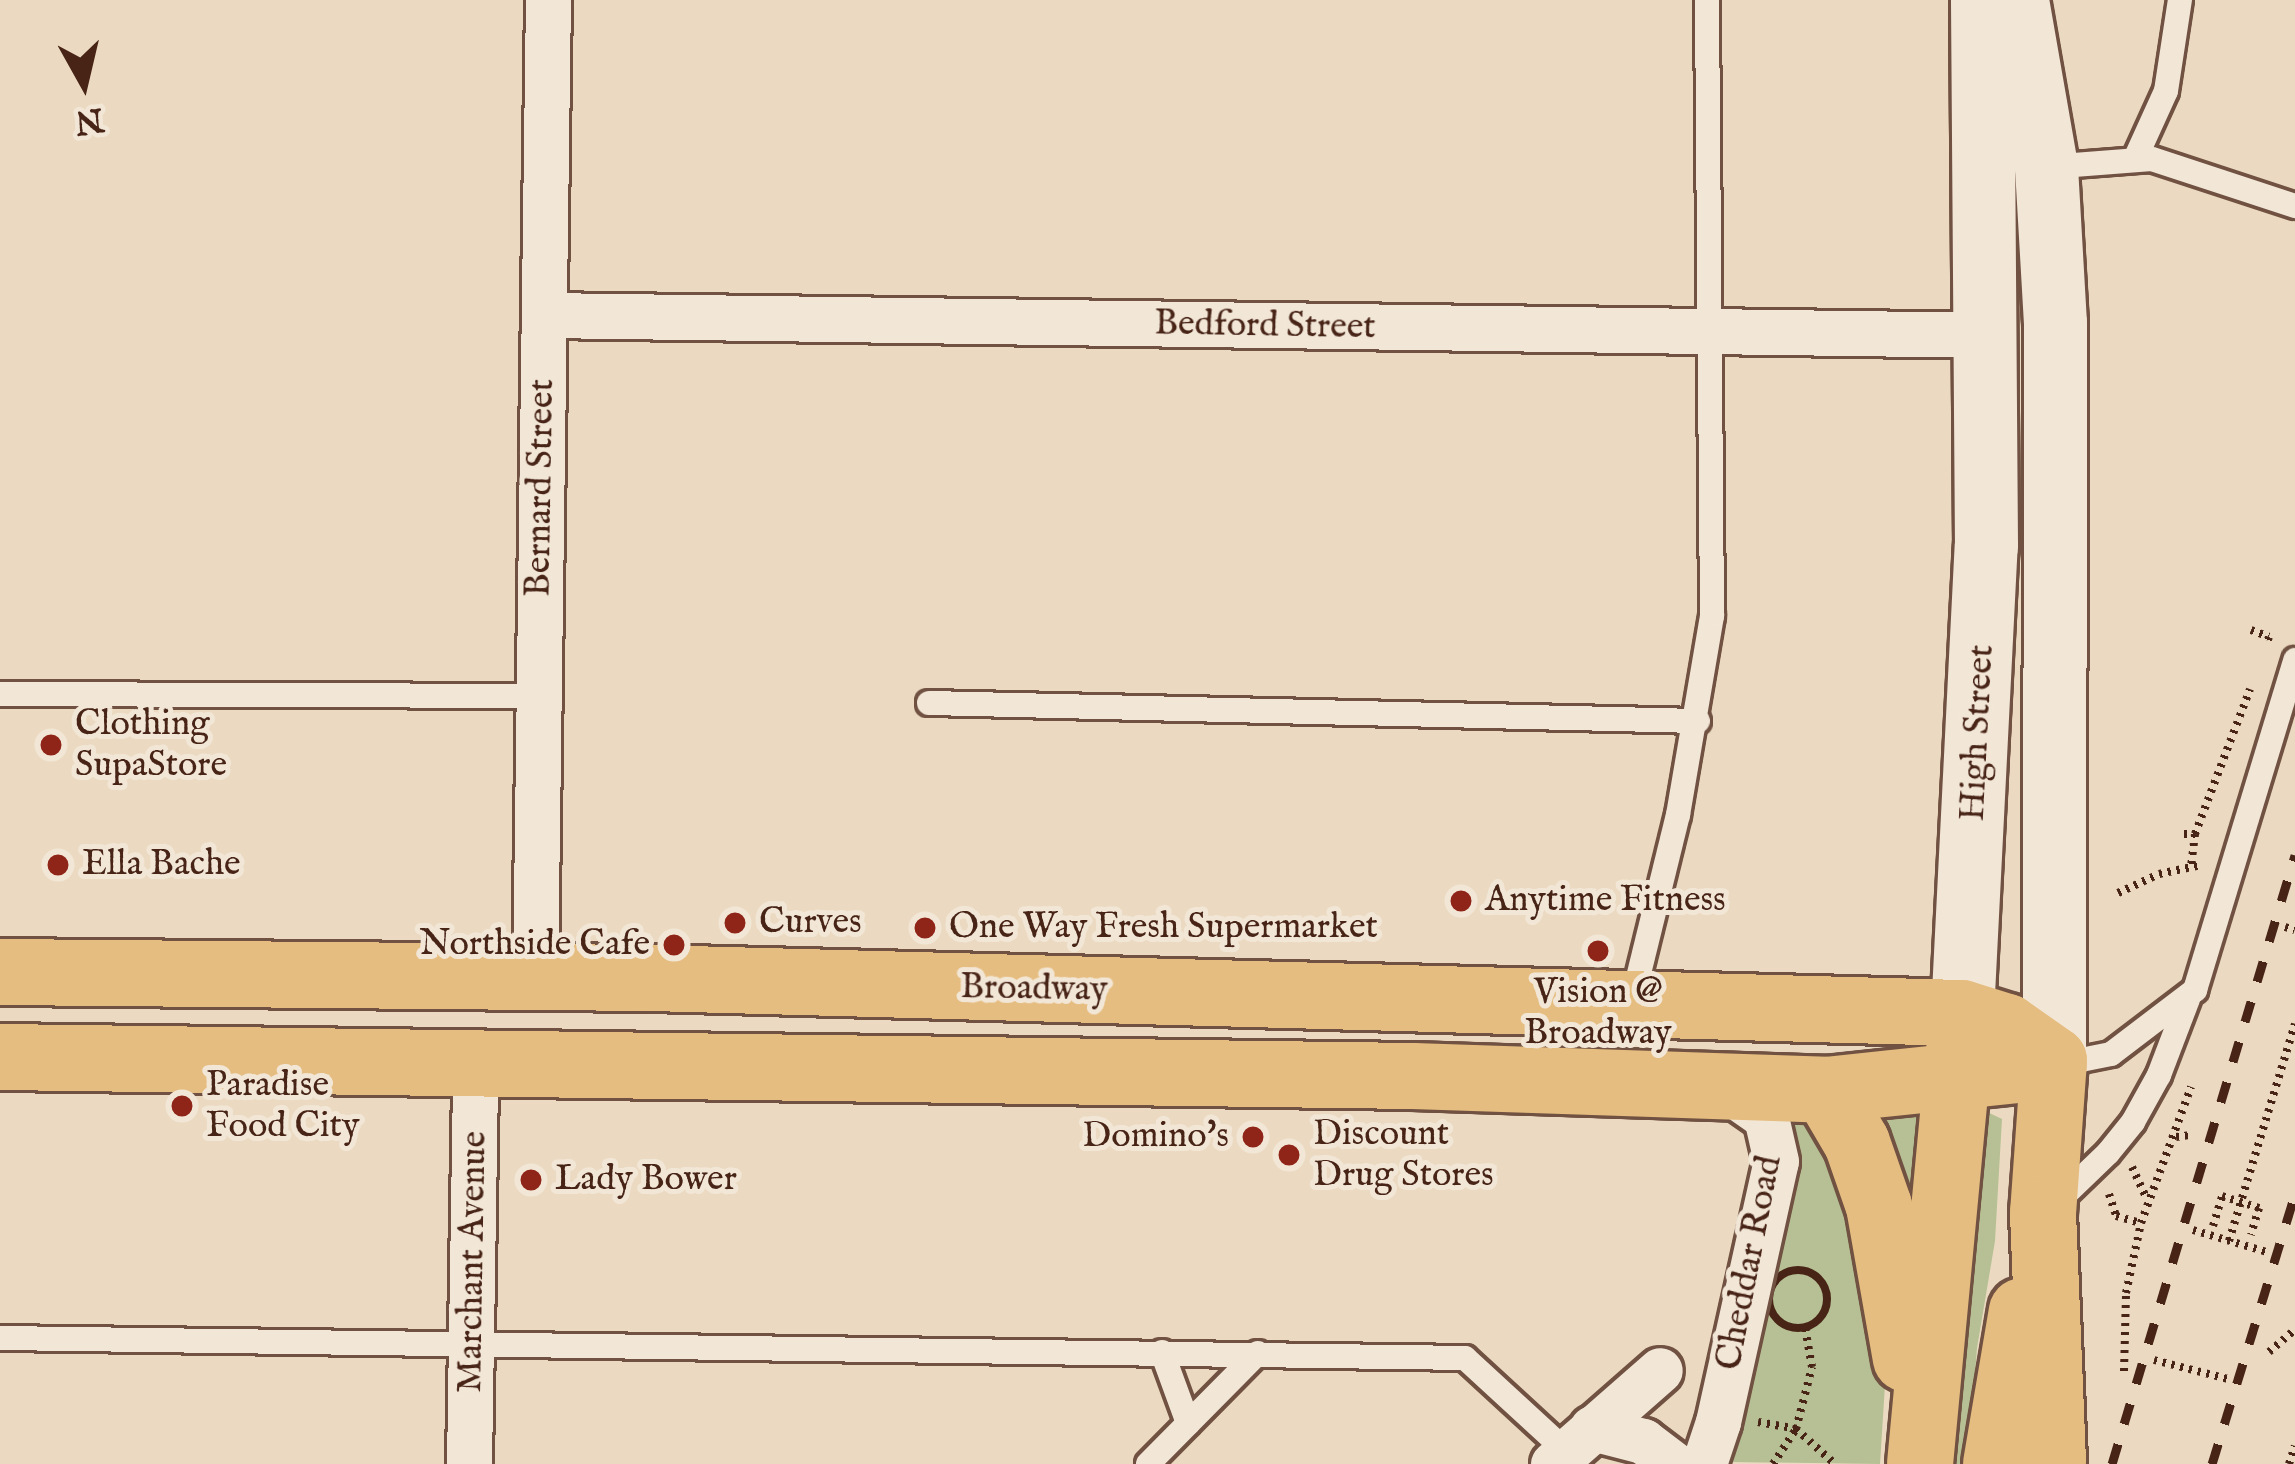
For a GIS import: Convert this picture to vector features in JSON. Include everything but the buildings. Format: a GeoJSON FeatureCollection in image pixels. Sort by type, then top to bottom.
{"type":"FeatureCollection","features":[{"type":"Feature","properties":{"kind":"main road","name":"High Street"},"geometry":{"type":"LineString","coordinates":[[1920,1464],[1962,1013],[1986,561],[1982,0]]}},
{"type":"Feature","properties":{"kind":"main road","name":"High Street"},"geometry":{"type":"LineString","coordinates":[[2017,0],[2046,167],[2056,323],[2054,1063],[2044,1213],[2053,1464]]}},
{"type":"Feature","properties":{"kind":"main road"},"geometry":{"type":"LineString","coordinates":[[1983,162],[2046,167]]}},
{"type":"Feature","properties":{"kind":"main road","name":"Broadway"},"geometry":{"type":"LineString","coordinates":[[0,972],[505,976],[1962,1013],[2007,1028],[2054,1063]]}},
{"type":"Feature","properties":{"kind":"main road"},"geometry":{"type":"LineString","coordinates":[[505,976],[506,1061]]}},
{"type":"Feature","properties":{"kind":"main road"},"geometry":{"type":"LineString","coordinates":[[1453,1000],[1453,1078]]}},
{"type":"Feature","properties":{"kind":"main road"},"geometry":{"type":"LineString","coordinates":[[0,1057],[1453,1078],[1826,1090],[2054,1063]]}},
{"type":"Feature","properties":{"kind":"main road"},"geometry":{"type":"LineString","coordinates":[[1826,1090],[1857,1143],[1884,1222],[1920,1464]]}},
{"type":"Feature","properties":{"kind":"main road","name":"High Street"},"geometry":{"type":"LineString","coordinates":[[1996,1464],[2008,1377],[2044,1213]]}},
{"type":"Feature","properties":{"kind":"street","name":"Bernard Street"},"geometry":{"type":"LineString","coordinates":[[505,976],[539,697],[548,0]]}},
{"type":"Feature","properties":{"kind":"street","name":"Bedford Street"},"geometry":{"type":"LineString","coordinates":[[544,315],[1987,335]]}},
{"type":"Feature","properties":{"kind":"street","name":"Marchant Avenue"},"geometry":{"type":"LineString","coordinates":[[470,1464],[472,1342],[506,1061]]}},
{"type":"Feature","properties":{"kind":"street","name":"Cheddar Road"},"geometry":{"type":"LineString","coordinates":[[1704,1464],[1776,1161],[1766,1117],[1720,1085]]}},
{"type":"Feature","properties":{"kind":"street"},"geometry":{"type":"LineString","coordinates":[[1570,1448],[1660,1370]]}},
{"type":"Feature","properties":{"kind":"street"},"geometry":{"type":"LineString","coordinates":[[1570,1448],[1643,1441],[1673,1464]]}},
{"type":"Feature","properties":{"kind":"lane"},"geometry":{"type":"LineString","coordinates":[[1631,1003],[1698,721],[1712,616],[1707,0]]}},
{"type":"Feature","properties":{"kind":"lane"},"geometry":{"type":"LineString","coordinates":[[2136,157],[2166,91],[2180,0]]}},
{"type":"Feature","properties":{"kind":"lane"},"geometry":{"type":"LineString","coordinates":[[2046,167],[2136,157],[2180,164],[2295,206]]}},
{"type":"Feature","properties":{"kind":"lane"},"geometry":{"type":"LineString","coordinates":[[2044,1213],[2097,1165],[2133,1122],[2159,1075],[2234,862],[2295,660]]}},
{"type":"Feature","properties":{"kind":"lane"},"geometry":{"type":"LineString","coordinates":[[0,694],[539,697]]}},
{"type":"Feature","properties":{"kind":"lane"},"geometry":{"type":"LineString","coordinates":[[929,704],[1698,721]]}},
{"type":"Feature","properties":{"kind":"lane"},"geometry":{"type":"LineString","coordinates":[[2054,1063],[2111,1054],[2189,997]]}},
{"type":"Feature","properties":{"kind":"lane"},"geometry":{"type":"LineString","coordinates":[[0,1338],[1465,1358],[1570,1448]]}},
{"type":"Feature","properties":{"kind":"lane"},"geometry":{"type":"LineString","coordinates":[[1162,1352],[1189,1423]]}},
{"type":"Feature","properties":{"kind":"lane"},"geometry":{"type":"LineString","coordinates":[[1148,1464],[1258,1353]]}},
{"type":"Feature","properties":{"kind":"path"},"geometry":{"type":"LineString","coordinates":[[2251,630],[2269,637],[2261,658]]}},
{"type":"Feature","properties":{"kind":"path"},"geometry":{"type":"LineString","coordinates":[[2191,866],[2190,834],[2253,680]]}},
{"type":"Feature","properties":{"kind":"path"},"geometry":{"type":"LineString","coordinates":[[2118,893],[2191,866],[2234,862]]}},
{"type":"Feature","properties":{"kind":"path"},"geometry":{"type":"LineString","coordinates":[[2229,1240],[2295,1024]]}},
{"type":"Feature","properties":{"kind":"path"},"geometry":{"type":"LineString","coordinates":[[2124,1366],[2127,1283],[2147,1199],[2176,1137],[2191,1135]]}},
{"type":"Feature","properties":{"kind":"path"},"geometry":{"type":"LineString","coordinates":[[2213,1226],[2222,1196],[2259,1208],[2251,1235]]}},
{"type":"Feature","properties":{"kind":"path"},"geometry":{"type":"LineString","coordinates":[[2193,1230],[2267,1252]]}},
{"type":"Feature","properties":{"kind":"path"},"geometry":{"type":"LineString","coordinates":[[1790,1270],[1813,1273],[1827,1293],[1822,1316],[1805,1328],[1785,1325],[1769,1305],[1772,1284],[1790,1270]]}},
{"type":"Feature","properties":{"kind":"path"},"geometry":{"type":"LineString","coordinates":[[1773,1464],[1796,1429],[1812,1367],[1805,1328]]}},
{"type":"Feature","properties":{"kind":"path"},"geometry":{"type":"LineString","coordinates":[[2269,1352],[2295,1329]]}},
{"type":"Feature","properties":{"kind":"path"},"geometry":{"type":"LineString","coordinates":[[2154,1360],[2228,1379]]}},
{"type":"Feature","properties":{"kind":"path"},"geometry":{"type":"LineString","coordinates":[[1753,1435],[1758,1421],[1796,1429],[1835,1464]]}},
{"type":"Feature","properties":{"kind":"path"},"geometry":{"type":"LineString","coordinates":[[2289,1464],[2295,1446]]}},
{"type":"Feature","properties":{"kind":"green space"},"geometry":{"type":"Polygon","coordinates":[[[1930,1107],[1916,1199],[1896,1202],[1861,1115],[1930,1107]]]}},
{"type":"Feature","properties":{"kind":"green space"},"geometry":{"type":"Polygon","coordinates":[[[1983,1110],[2002,1119],[1995,1241],[1977,1348],[1968,1464],[1941,1464],[1983,1110]]]}},
{"type":"Feature","properties":{"kind":"green space"},"geometry":{"type":"Polygon","coordinates":[[[1787,1116],[1823,1119],[1887,1353],[1880,1464],[1733,1462],[1791,1211],[1787,1116]]]}},
{"type":"Feature","properties":{"kind":"railway"},"geometry":{"type":"LineString","coordinates":[[2112,1464],[2295,855]]}},
{"type":"Feature","properties":{"kind":"railway"},"geometry":{"type":"LineString","coordinates":[[2212,1464],[2295,1194]]}},
{"type":"Feature","properties":{"kind":"place","name":"Clothing SupaStore"},"geometry":{"type":"Point","coordinates":[51,745]}},
{"type":"Feature","properties":{"kind":"place","name":"Ella Bache"},"geometry":{"type":"Point","coordinates":[58,865]}},
{"type":"Feature","properties":{"kind":"place","name":"Anytime Fitness"},"geometry":{"type":"Point","coordinates":[1461,901]}},
{"type":"Feature","properties":{"kind":"place","name":"Curves"},"geometry":{"type":"Point","coordinates":[735,923]}},
{"type":"Feature","properties":{"kind":"place","name":"One Way Fresh Supermarket"},"geometry":{"type":"Point","coordinates":[925,928]}},
{"type":"Feature","properties":{"kind":"place","name":"Northside Cafe"},"geometry":{"type":"Point","coordinates":[674,945]}},
{"type":"Feature","properties":{"kind":"place","name":"Vision @ Broadway"},"geometry":{"type":"Point","coordinates":[1598,951]}},
{"type":"Feature","properties":{"kind":"place","name":"Paradise Food City"},"geometry":{"type":"Point","coordinates":[182,1106]}},
{"type":"Feature","properties":{"kind":"place","name":"Domino's"},"geometry":{"type":"Point","coordinates":[1253,1137]}},
{"type":"Feature","properties":{"kind":"place","name":"Discount Drug Stores"},"geometry":{"type":"Point","coordinates":[1289,1155]}},
{"type":"Feature","properties":{"kind":"place","name":"Lady Bower"},"geometry":{"type":"Point","coordinates":[531,1180]}}]}
